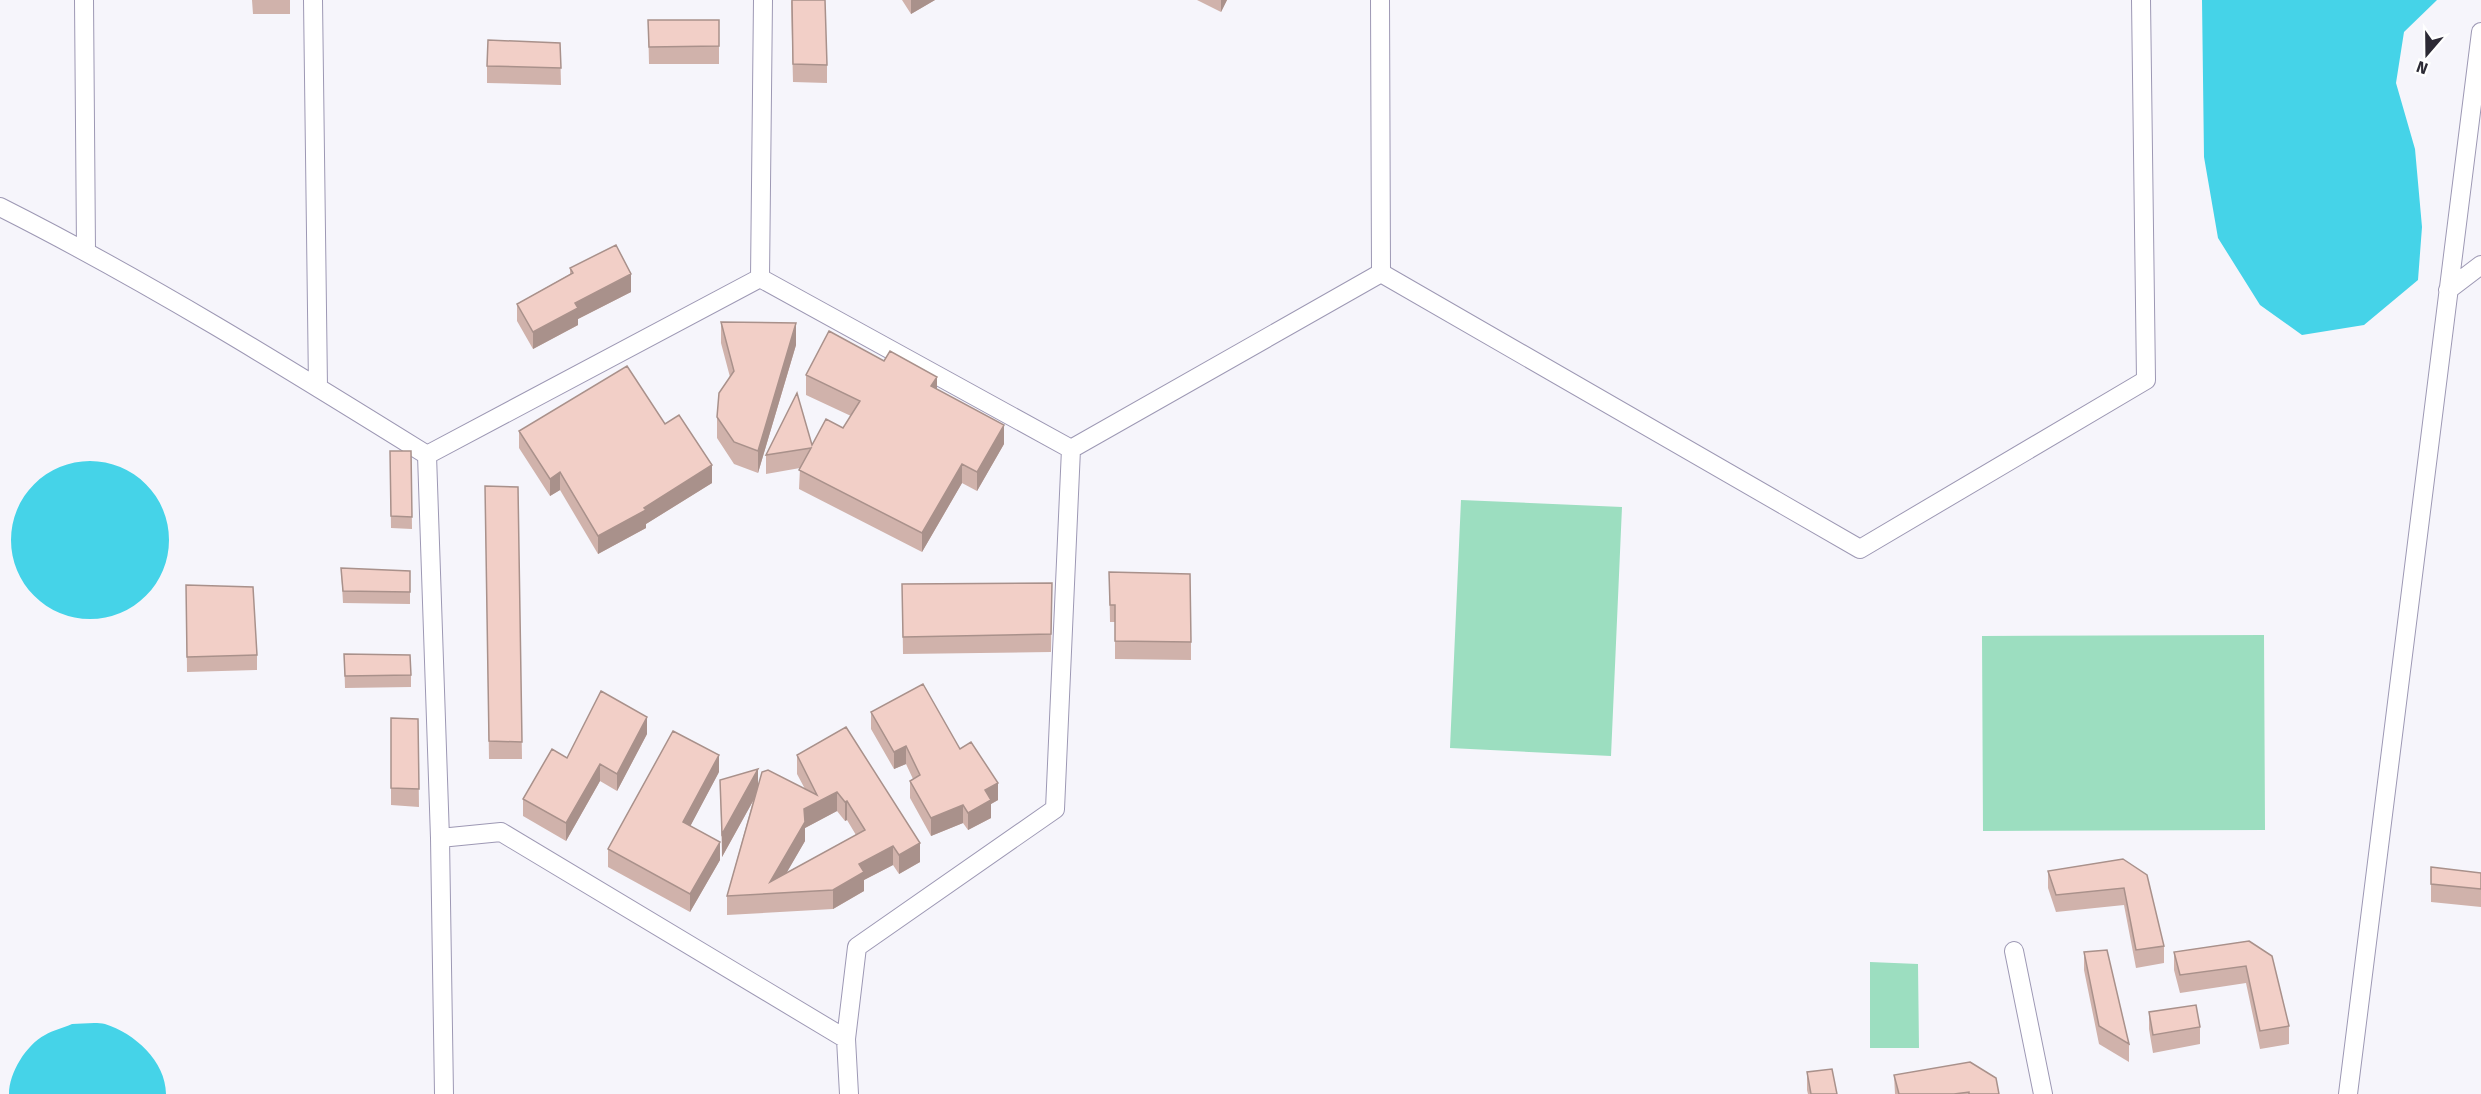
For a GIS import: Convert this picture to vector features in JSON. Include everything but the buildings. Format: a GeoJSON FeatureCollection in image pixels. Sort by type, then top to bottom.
{"type":"FeatureCollection","features":[{"type":"Feature","properties":{"kind":"street"},"geometry":{"type":"LineString","coordinates":[[84,0],[86,250]]}},
{"type":"Feature","properties":{"kind":"street"},"geometry":{"type":"LineString","coordinates":[[313,0],[318,387]]}},
{"type":"Feature","properties":{"kind":"street"},"geometry":{"type":"LineString","coordinates":[[760,278],[763,0]]}},
{"type":"Feature","properties":{"kind":"street"},"geometry":{"type":"LineString","coordinates":[[1380,0],[1381,273]]}},
{"type":"Feature","properties":{"kind":"street"},"geometry":{"type":"LineString","coordinates":[[1381,273],[1860,549],[2146,380],[2141,0]]}},
{"type":"Feature","properties":{"kind":"street"},"geometry":{"type":"LineString","coordinates":[[2348,1094],[2481,32]]}},
{"type":"Feature","properties":{"kind":"street"},"geometry":{"type":"LineString","coordinates":[[2468,136],[2481,156]]}},
{"type":"Feature","properties":{"kind":"street"},"geometry":{"type":"LineString","coordinates":[[0,207],[86,250],[318,387],[427,455]]}},
{"type":"Feature","properties":{"kind":"street"},"geometry":{"type":"LineString","coordinates":[[2448,290],[2481,265]]}},
{"type":"Feature","properties":{"kind":"street"},"geometry":{"type":"LineString","coordinates":[[1071,449],[1381,273]]}},
{"type":"Feature","properties":{"kind":"street"},"geometry":{"type":"LineString","coordinates":[[427,455],[760,278]]}},
{"type":"Feature","properties":{"kind":"street"},"geometry":{"type":"LineString","coordinates":[[760,278],[1071,449]]}},
{"type":"Feature","properties":{"kind":"street"},"geometry":{"type":"LineString","coordinates":[[849,1094],[846,1040],[857,947],[1055,809],[1071,449]]}},
{"type":"Feature","properties":{"kind":"street"},"geometry":{"type":"LineString","coordinates":[[427,455],[440,838],[444,1094]]}},
{"type":"Feature","properties":{"kind":"street"},"geometry":{"type":"LineString","coordinates":[[440,838],[501,832],[846,1040]]}},
{"type":"Feature","properties":{"kind":"street"},"geometry":{"type":"LineString","coordinates":[[2014,951],[2043,1094]]}},
{"type":"Feature","properties":{"kind":"green space"},"geometry":{"type":"Polygon","coordinates":[[[1461,500],[1622,507],[1611,756],[1450,748],[1461,500]]]}},
{"type":"Feature","properties":{"kind":"green space"},"geometry":{"type":"Polygon","coordinates":[[[2264,635],[2265,830],[1983,831],[1982,636],[2264,635]]]}},
{"type":"Feature","properties":{"kind":"green space"},"geometry":{"type":"Polygon","coordinates":[[[1870,962],[1918,964],[1919,1048],[1870,1048],[1870,962]]]}},
{"type":"Feature","properties":{"kind":"water"},"geometry":{"type":"Polygon","coordinates":[[[2202,0],[2437,0],[2404,32],[2396,83],[2415,149],[2422,227],[2418,280],[2364,325],[2302,335],[2260,305],[2218,238],[2204,157],[2202,0]]]}},
{"type":"Feature","properties":{"kind":"water"},"geometry":{"type":"Polygon","coordinates":[[[90,461],[105,462],[120,467],[134,474],[146,484],[156,496],[163,510],[168,525],[168,555],[163,570],[156,584],[146,596],[134,606],[120,613],[105,618],[90,619],[75,618],[60,613],[46,606],[34,596],[24,584],[17,570],[12,555],[11,540],[12,525],[17,510],[24,496],[34,484],[46,474],[60,467],[75,462],[90,461]]]}},
{"type":"Feature","properties":{"kind":"water"},"geometry":{"type":"Polygon","coordinates":[[[72,1024],[105,1024],[137,1041],[161,1070],[166,1094],[9,1094],[15,1069],[31,1045],[48,1033],[72,1024]]]}}]}
